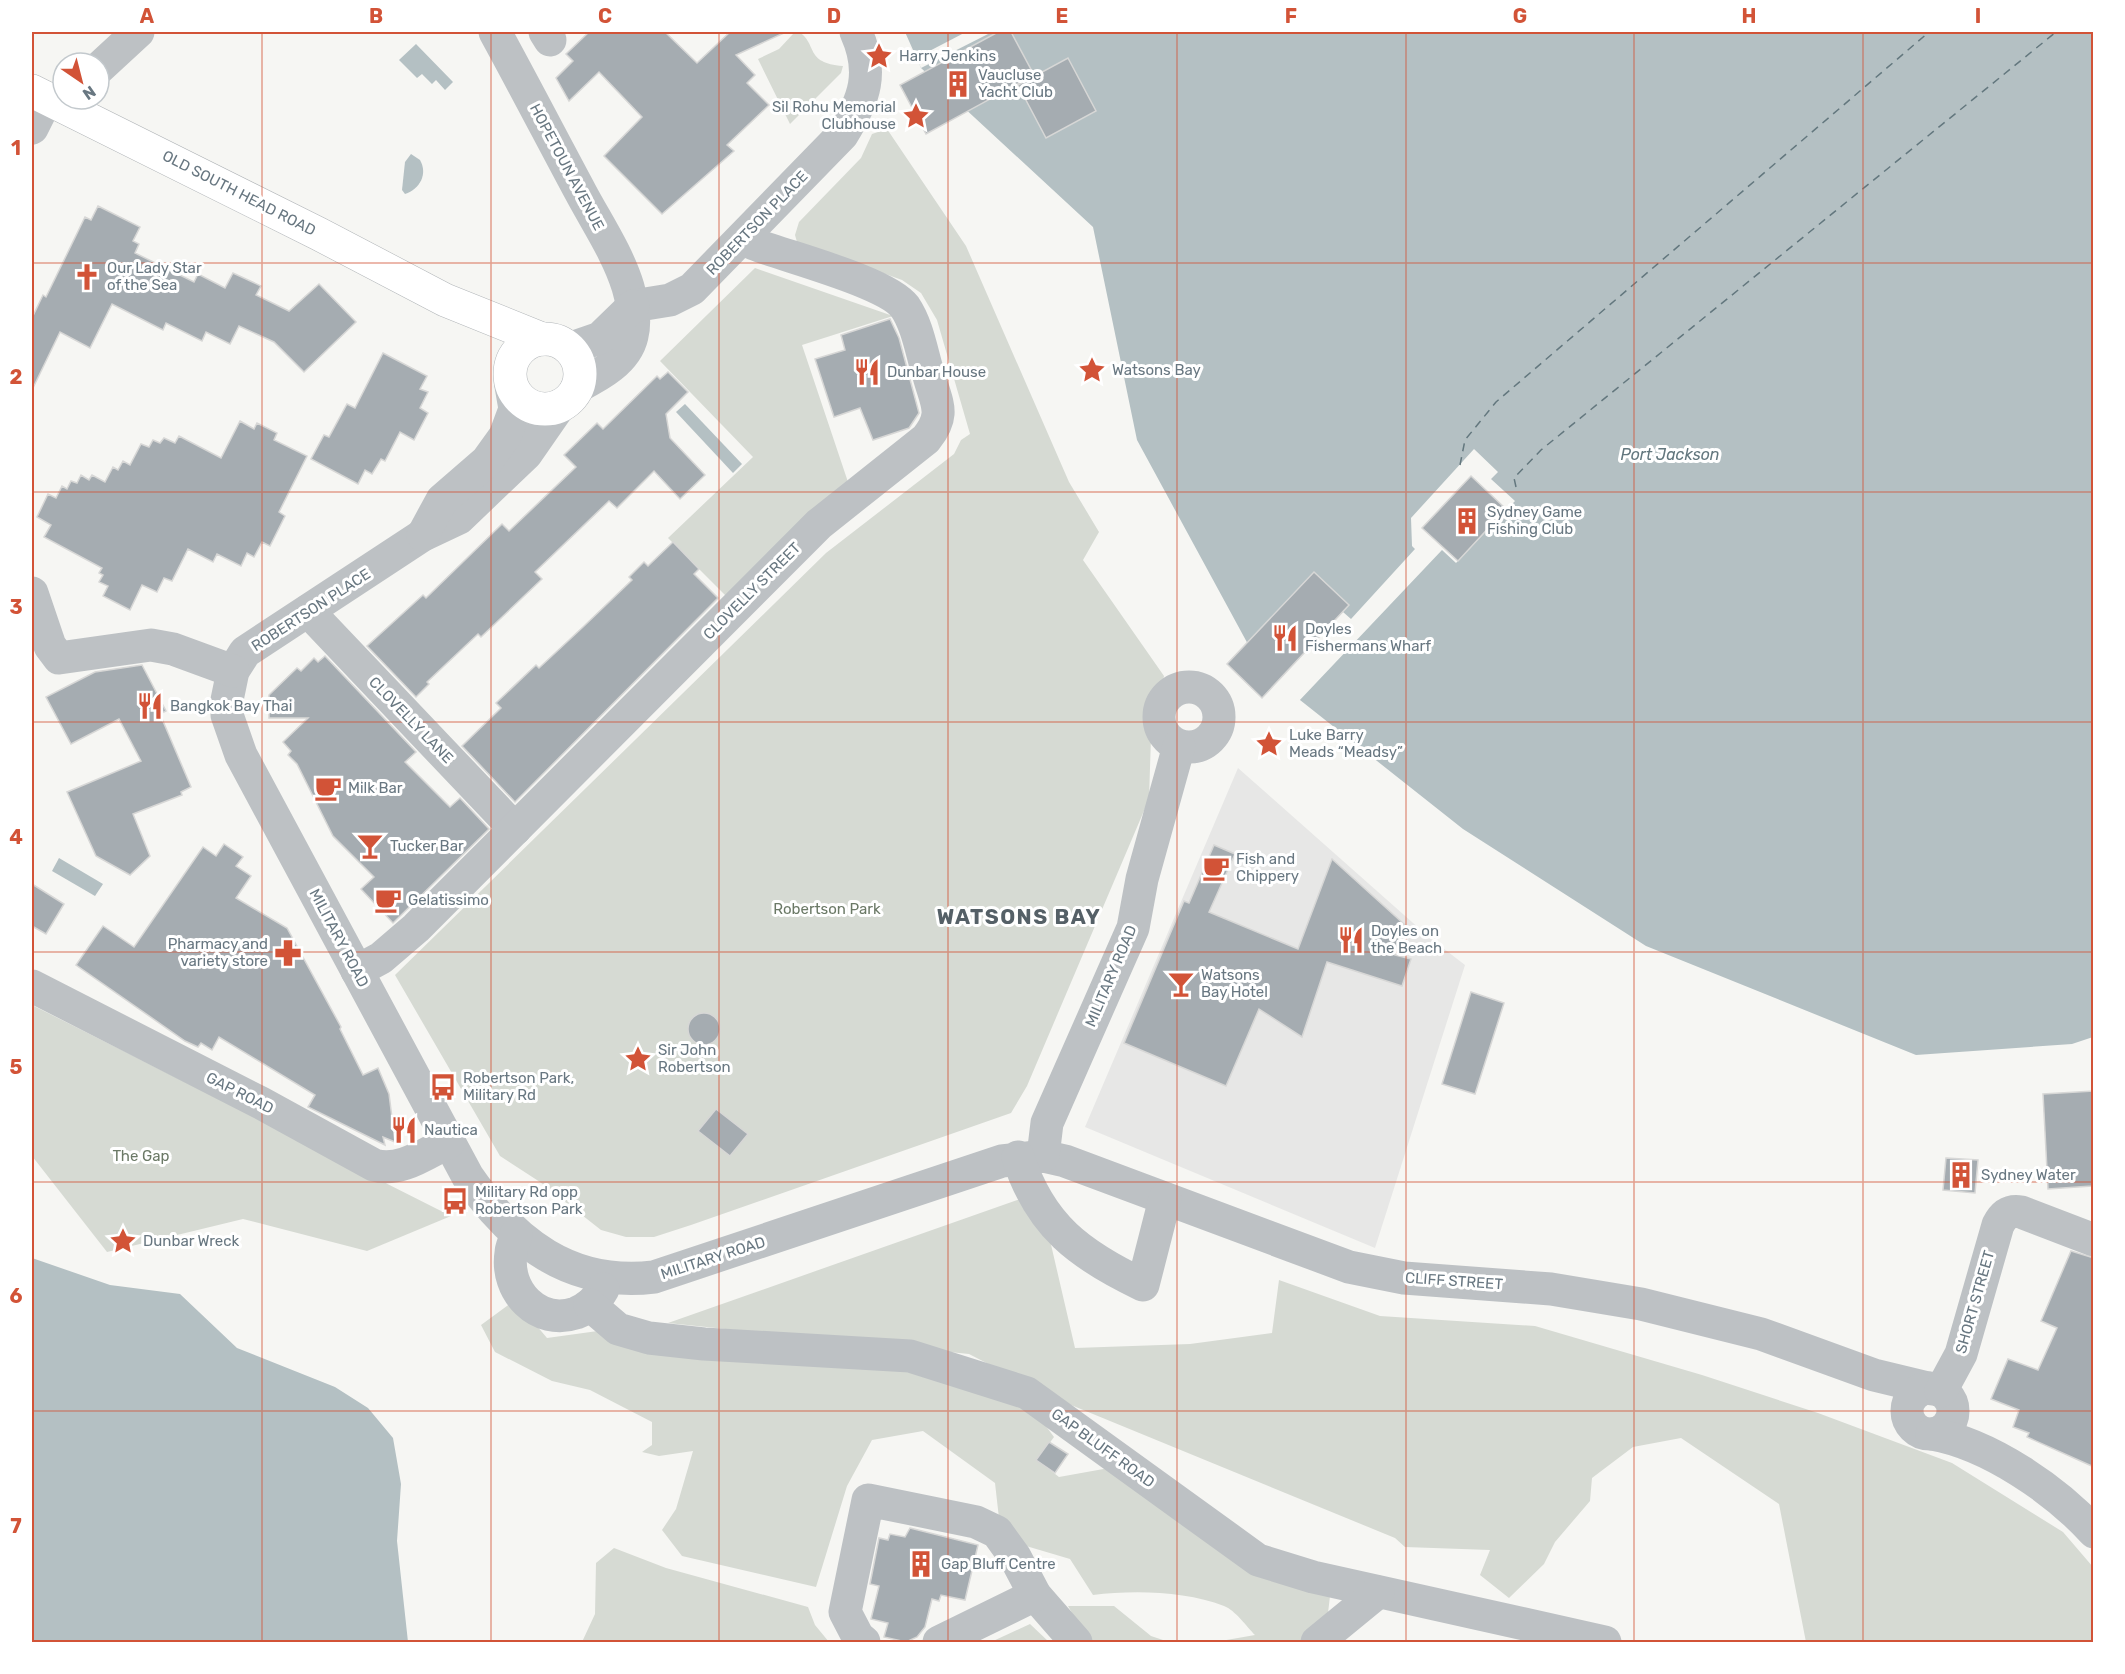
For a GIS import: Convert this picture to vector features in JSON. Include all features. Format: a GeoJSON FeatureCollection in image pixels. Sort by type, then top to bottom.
{"type":"FeatureCollection","features":[{"type":"Feature","properties":{"kind":"main road","name":"OLD SOUTH HEAD ROAD"},"geometry":{"type":"LineString","coordinates":[[77,111],[445,300],[556,343]]}},
{"type":"Feature","properties":{"kind":"main road","name":"OLD SOUTH HEAD ROAD"},"geometry":{"type":"LineString","coordinates":[[445,300],[500,351],[510,379]]}},
{"type":"Feature","properties":{"kind":"main road"},"geometry":{"type":"LineString","coordinates":[[556,343],[581,367],[568,396],[551,408],[532,407],[521,401],[510,379],[510,363],[519,349],[556,343]]}},
{"type":"Feature","properties":{"kind":"street"},"geometry":{"type":"LineString","coordinates":[[111,57],[138,32]]}},
{"type":"Feature","properties":{"kind":"street","name":"HOPETOUN AVENUE"},"geometry":{"type":"LineString","coordinates":[[495,32],[612,252],[628,287],[633,306],[632,335],[627,348],[608,369],[568,396]]}},
{"type":"Feature","properties":{"kind":"street","name":"ROBERTSON PLACE"},"geometry":{"type":"LineString","coordinates":[[633,306],[670,300],[692,289],[842,135],[858,106],[866,80],[864,48],[856,32]]}},
{"type":"Feature","properties":{"kind":"street"},"geometry":{"type":"LineString","coordinates":[[32,128],[51,103]]}},
{"type":"Feature","properties":{"kind":"street","name":"CLOVELLY STREET"},"geometry":{"type":"LineString","coordinates":[[357,971],[396,946],[819,524],[926,439],[937,425],[939,408],[914,326],[902,303],[889,293],[864,282],[754,244],[746,236]]}},
{"type":"Feature","properties":{"kind":"street"},"geometry":{"type":"LineString","coordinates":[[556,343],[600,338],[633,306]]}},
{"type":"Feature","properties":{"kind":"street","name":"ROBERTSON PLACE"},"geometry":{"type":"LineString","coordinates":[[423,535],[442,500],[487,461],[505,436],[515,410],[510,379]]}},
{"type":"Feature","properties":{"kind":"street","name":"ROBERTSON PLACE"},"geometry":{"type":"LineString","coordinates":[[233,671],[251,647],[423,535],[459,518],[526,454],[568,396]]}},
{"type":"Feature","properties":{"kind":"street"},"geometry":{"type":"LineString","coordinates":[[32,593],[50,646],[59,657],[151,645],[173,649],[233,671]]}},
{"type":"Feature","properties":{"kind":"street","name":"CLOVELLY LANE"},"geometry":{"type":"LineString","coordinates":[[308,611],[515,829]]}},
{"type":"Feature","properties":{"kind":"street","name":"MILITARY ROAD"},"geometry":{"type":"LineString","coordinates":[[233,671],[227,707],[233,737],[468,1177],[487,1205],[516,1235],[534,1248],[564,1264],[609,1277],[632,1280],[673,1272],[1030,1157],[1133,928],[1142,879],[1179,746]]}},
{"type":"Feature","properties":{"kind":"street","name":"GAP ROAD"},"geometry":{"type":"LineString","coordinates":[[32,986],[261,1103],[374,1165],[390,1168],[399,1166],[449,1142]]}},
{"type":"Feature","properties":{"kind":"street"},"geometry":{"type":"LineString","coordinates":[[1030,1157],[1034,1200],[1070,1243],[1116,1272],[1143,1285],[1165,1199]]}},
{"type":"Feature","properties":{"kind":"street","name":"CLIFF STREET"},"geometry":{"type":"LineString","coordinates":[[1030,1157],[1065,1161],[1349,1267],[1404,1278],[1562,1290],[1641,1304],[1761,1334],[1874,1375],[1933,1408]]}},
{"type":"Feature","properties":{"kind":"street","name":"SHORT STREET"},"geometry":{"type":"LineString","coordinates":[[1933,1408],[1961,1354],[1998,1225],[2007,1213],[2015,1211],[2030,1214],[2094,1240]]}},
{"type":"Feature","properties":{"kind":"street"},"geometry":{"type":"LineString","coordinates":[[516,1235],[510,1254],[517,1286],[528,1305],[546,1315],[563,1316],[590,1305],[600,1295],[609,1277]]}},
{"type":"Feature","properties":{"kind":"street","name":"GAP BLUFF ROAD"},"geometry":{"type":"LineString","coordinates":[[590,1305],[612,1325],[649,1338],[704,1344],[910,1356],[1027,1393],[1258,1560],[1313,1577],[1605,1642]]}},
{"type":"Feature","properties":{"kind":"street"},"geometry":{"type":"LineString","coordinates":[[1933,1408],[2002,1460],[2087,1519]]}},
{"type":"Feature","properties":{"kind":"street"},"geometry":{"type":"LineString","coordinates":[[864,1642],[858,1637],[845,1612],[868,1500],[976,1522],[989,1527],[1006,1543],[1035,1595],[1076,1642]]}},
{"type":"Feature","properties":{"kind":"street"},"geometry":{"type":"LineString","coordinates":[[1317,1642],[1378,1592]]}},
{"type":"Feature","properties":{"kind":"street"},"geometry":{"type":"LineString","coordinates":[[939,1642],[1035,1595]]}},
{"type":"Feature","properties":{"kind":"shaded area"},"geometry":{"type":"Polygon","coordinates":[[[1238,768],[1430,938],[1465,965],[1375,1248],[1085,1127],[1238,768]]]}},
{"type":"Feature","properties":{"kind":"green space"},"geometry":{"type":"Polygon","coordinates":[[[799,32],[822,61],[843,66],[841,73],[790,124],[758,59],[779,49],[793,34],[799,32]]]}},
{"type":"Feature","properties":{"kind":"green space","name":"Robertson Park"},"geometry":{"type":"Polygon","coordinates":[[[887,129],[966,246],[1069,482],[1099,532],[1083,560],[1164,676],[1151,737],[1149,799],[1027,1086],[1011,1113],[654,1237],[626,1237],[601,1230],[540,1182],[500,1156],[395,975],[826,553],[954,454],[961,440],[970,434],[937,320],[921,293],[902,280],[797,242],[795,235],[799,222],[861,158],[872,134],[887,129]]]}},
{"type":"Feature","properties":{"kind":"green space"},"geometry":{"type":"Polygon","coordinates":[[[755,268],[893,316],[802,345],[849,485],[731,601],[668,538],[753,457],[660,361],[755,268]]]}},
{"type":"Feature","properties":{"kind":"green space","name":"The Gap"},"geometry":{"type":"Polygon","coordinates":[[[32,1005],[451,1216],[367,1251],[243,1219],[107,1252],[32,1156],[32,1005]]]}},
{"type":"Feature","properties":{"kind":"green space"},"geometry":{"type":"Polygon","coordinates":[[[1023,1198],[1046,1223],[1075,1348],[1190,1344],[1272,1333],[1279,1280],[1380,1316],[1535,1326],[1702,1375],[1818,1413],[1952,1463],[2063,1532],[2093,1567],[2093,1642],[1806,1642],[1779,1504],[1681,1438],[1633,1447],[1592,1478],[1590,1501],[1555,1542],[1544,1564],[1509,1598],[1480,1575],[1490,1550],[1405,1547],[1395,1538],[1054,1398],[969,1354],[668,1323],[1023,1198]]]}},
{"type":"Feature","properties":{"kind":"green space"},"geometry":{"type":"Polygon","coordinates":[[[515,1300],[547,1338],[605,1330],[905,1364],[1031,1406],[1054,1437],[1037,1460],[1059,1477],[1109,1468],[1330,1596],[1326,1630],[1307,1642],[1215,1642],[1255,1635],[1241,1619],[1224,1606],[1193,1597],[1125,1592],[1093,1595],[1070,1559],[1016,1543],[1000,1527],[995,1483],[923,1431],[872,1440],[847,1486],[816,1587],[682,1556],[662,1530],[676,1509],[693,1451],[659,1456],[642,1452],[652,1445],[652,1422],[590,1390],[552,1381],[495,1352],[481,1325],[515,1300]]]}},
{"type":"Feature","properties":{"kind":"green space"},"geometry":{"type":"Polygon","coordinates":[[[614,1548],[666,1568],[808,1607],[815,1625],[829,1642],[582,1642],[595,1614],[596,1563],[614,1548]]]}},
{"type":"Feature","properties":{"kind":"green space"},"geometry":{"type":"Polygon","coordinates":[[[1068,1606],[1114,1606],[1151,1636],[1169,1642],[1089,1642],[1068,1606]]]}},
{"type":"Feature","properties":{"kind":"green space"},"geometry":{"type":"Polygon","coordinates":[[[1030,1624],[1049,1642],[991,1642],[1030,1624]]]}},
{"type":"Feature","properties":{"kind":"water","name":"Port Jackson"},"geometry":{"type":"Polygon","coordinates":[[[905,32],[2093,32],[2093,1037],[2072,1044],[1916,1055],[1646,946],[1463,829],[1262,670],[1137,440],[1093,227],[921,68],[905,32]]]}},
{"type":"Feature","properties":{"kind":"water"},"geometry":{"type":"Polygon","coordinates":[[[416,44],[453,82],[445,90],[436,80],[432,84],[422,74],[417,78],[399,60],[416,44]]]}},
{"type":"Feature","properties":{"kind":"water"},"geometry":{"type":"Polygon","coordinates":[[[411,154],[420,160],[423,176],[415,189],[405,194],[402,190],[405,162],[411,154]]]}},
{"type":"Feature","properties":{"kind":"water"},"geometry":{"type":"Polygon","coordinates":[[[685,404],[742,464],[733,473],[676,412],[685,404]]]}},
{"type":"Feature","properties":{"kind":"water"},"geometry":{"type":"Polygon","coordinates":[[[59,858],[103,884],[95,896],[52,871],[59,858]]]}},
{"type":"Feature","properties":{"kind":"water"},"geometry":{"type":"Polygon","coordinates":[[[32,1258],[110,1285],[180,1294],[237,1348],[335,1387],[368,1408],[393,1438],[401,1484],[397,1541],[408,1642],[32,1642],[32,1258]]]}},
{"type":"Feature","properties":{"kind":"pier"},"geometry":{"type":"Polygon","coordinates":[[[966,32],[992,32],[921,68],[916,58],[966,32]]]}},
{"type":"Feature","properties":{"kind":"pier"},"geometry":{"type":"Polygon","coordinates":[[[1474,449],[1498,472],[1491,479],[1515,501],[1456,563],[1442,550],[1298,702],[1260,672],[1245,645],[1314,572],[1349,605],[1343,612],[1351,619],[1415,549],[1412,546],[1411,518],[1474,449]]]}},
{"type":"Feature","properties":{"kind":"building"},"geometry":{"type":"Polygon","coordinates":[[[589,32],[665,32],[697,63],[730,32],[786,32],[736,55],[755,75],[747,83],[769,105],[727,145],[734,151],[662,214],[604,156],[642,117],[599,72],[569,101],[556,78],[573,61],[566,54],[589,32]]]}},
{"type":"Feature","properties":{"kind":"building","name":"Vaucluse Yacht Club"},"geometry":{"type":"Polygon","coordinates":[[[998,32],[1011,32],[1034,75],[926,134],[900,85],[998,32]]]}},
{"type":"Feature","properties":{"kind":"building"},"geometry":{"type":"Polygon","coordinates":[[[1068,58],[1096,111],[1046,138],[1018,85],[1068,58]]]}},
{"type":"Feature","properties":{"kind":"building"},"geometry":{"type":"Polygon","coordinates":[[[98,206],[140,227],[133,241],[139,244],[135,253],[194,282],[198,274],[225,288],[233,273],[261,286],[256,295],[289,311],[319,284],[356,322],[304,372],[274,342],[239,326],[230,344],[206,332],[202,341],[166,323],[163,330],[112,304],[90,348],[60,332],[32,390],[32,318],[43,295],[46,297],[85,217],[91,220],[98,206]]]}},
{"type":"Feature","properties":{"kind":"building","name":"Dunbar House"},"geometry":{"type":"Polygon","coordinates":[[[890,319],[899,338],[919,413],[909,428],[873,440],[860,408],[834,417],[815,359],[845,350],[841,335],[890,319]]]}},
{"type":"Feature","properties":{"kind":"building"},"geometry":{"type":"Polygon","coordinates":[[[383,353],[427,376],[420,389],[428,392],[420,408],[428,413],[414,440],[400,432],[385,461],[381,459],[372,474],[365,470],[358,484],[311,459],[324,435],[329,437],[347,404],[355,408],[383,353]]]}},
{"type":"Feature","properties":{"kind":"building"},"geometry":{"type":"Polygon","coordinates":[[[668,372],[688,392],[666,414],[670,438],[705,475],[680,499],[654,471],[617,508],[609,501],[535,572],[542,579],[481,637],[478,634],[427,682],[429,684],[416,697],[367,646],[423,595],[426,598],[502,524],[509,531],[576,467],[564,455],[597,423],[603,429],[657,376],[660,379],[668,372]]]}},
{"type":"Feature","properties":{"kind":"building"},"geometry":{"type":"Polygon","coordinates":[[[240,421],[254,429],[257,423],[277,433],[274,440],[307,456],[279,512],[285,516],[270,546],[262,542],[254,557],[247,553],[241,566],[217,554],[213,562],[188,549],[172,581],[164,578],[157,592],[142,585],[130,610],[103,596],[108,586],[99,582],[103,575],[99,573],[102,568],[44,537],[51,525],[37,517],[48,494],[56,498],[62,486],[67,489],[71,481],[77,483],[81,475],[89,480],[92,475],[105,482],[113,467],[118,470],[123,461],[130,465],[141,444],[149,447],[153,440],[160,443],[164,438],[175,443],[179,436],[221,458],[240,421]]]}},
{"type":"Feature","properties":{"kind":"building","name":"Sydney Game Fishing Club"},"geometry":{"type":"Polygon","coordinates":[[[1471,476],[1506,509],[1458,561],[1422,528],[1471,476]]]}},
{"type":"Feature","properties":{"kind":"building"},"geometry":{"type":"Polygon","coordinates":[[[673,542],[699,569],[694,574],[718,598],[515,802],[462,746],[501,708],[496,703],[536,665],[539,668],[583,627],[632,580],[629,577],[644,562],[648,566],[673,542]]]}},
{"type":"Feature","properties":{"kind":"building","name":"Doyles Fishermans Wharf"},"geometry":{"type":"Polygon","coordinates":[[[1314,572],[1349,605],[1262,698],[1227,664],[1314,572]]]}},
{"type":"Feature","properties":{"kind":"building"},"geometry":{"type":"Polygon","coordinates":[[[325,656],[416,752],[405,762],[450,807],[460,798],[489,829],[393,923],[361,889],[374,877],[333,836],[297,764],[288,755],[291,751],[283,742],[308,718],[269,718],[269,695],[297,668],[301,671],[314,658],[318,662],[325,656]]]}},
{"type":"Feature","properties":{"kind":"building"},"geometry":{"type":"Polygon","coordinates":[[[142,665],[166,711],[160,714],[191,787],[181,792],[182,795],[133,814],[150,856],[130,875],[96,856],[67,792],[141,761],[119,719],[71,744],[46,697],[95,672],[142,665]]]}},
{"type":"Feature","properties":{"kind":"building"},"geometry":{"type":"Polygon","coordinates":[[[224,844],[243,857],[236,866],[251,876],[236,898],[287,928],[341,1027],[363,1075],[378,1068],[389,1094],[395,1142],[383,1137],[385,1145],[308,1107],[315,1095],[219,1037],[212,1050],[201,1043],[198,1047],[185,1041],[76,965],[103,926],[134,947],[203,847],[216,856],[224,844]]]}},
{"type":"Feature","properties":{"kind":"building"},"geometry":{"type":"Polygon","coordinates":[[[1214,845],[1235,854],[1209,912],[1298,949],[1332,859],[1405,925],[1395,955],[1411,959],[1402,986],[1327,962],[1302,1037],[1259,1009],[1226,1086],[1124,1043],[1184,901],[1189,903],[1214,845]]]}},
{"type":"Feature","properties":{"kind":"building"},"geometry":{"type":"Polygon","coordinates":[[[32,884],[64,904],[46,934],[32,926],[32,884]]]}},
{"type":"Feature","properties":{"kind":"building"},"geometry":{"type":"Polygon","coordinates":[[[1471,992],[1504,1003],[1475,1094],[1442,1084],[1471,992]]]}},
{"type":"Feature","properties":{"kind":"building"},"geometry":{"type":"Polygon","coordinates":[[[704,1013],[715,1018],[720,1029],[715,1040],[704,1045],[693,1040],[688,1029],[693,1018],[704,1013]]]}},
{"type":"Feature","properties":{"kind":"building"},"geometry":{"type":"Polygon","coordinates":[[[2094,1091],[2092,1186],[2048,1189],[2043,1094],[2094,1091]]]}},
{"type":"Feature","properties":{"kind":"building"},"geometry":{"type":"Polygon","coordinates":[[[716,1109],[748,1134],[730,1156],[698,1131],[716,1109]]]}},
{"type":"Feature","properties":{"kind":"building","name":"Sydney Water"},"geometry":{"type":"Polygon","coordinates":[[[1946,1158],[1978,1160],[1975,1193],[1943,1190],[1946,1158]]]}},
{"type":"Feature","properties":{"kind":"building"},"geometry":{"type":"Polygon","coordinates":[[[2071,1251],[2094,1258],[2094,1467],[2027,1437],[2029,1433],[2013,1427],[2019,1410],[1991,1399],[2008,1359],[2038,1370],[2057,1328],[2041,1321],[2071,1251]]]}},
{"type":"Feature","properties":{"kind":"building"},"geometry":{"type":"Polygon","coordinates":[[[1049,1442],[1068,1454],[1055,1473],[1036,1460],[1049,1442]]]}},
{"type":"Feature","properties":{"kind":"building","name":"Gap Bluff Centre"},"geometry":{"type":"Polygon","coordinates":[[[910,1528],[978,1545],[965,1600],[941,1595],[939,1601],[932,1599],[925,1627],[917,1637],[906,1642],[884,1637],[888,1623],[871,1619],[879,1586],[870,1584],[879,1538],[888,1540],[890,1534],[905,1537],[910,1528]]]}},
{"type":"Feature","properties":{"kind":"ferry route"},"geometry":{"type":"LineString","coordinates":[[1460,465],[1465,440],[1496,402],[1929,32]]}},
{"type":"Feature","properties":{"kind":"ferry route"},"geometry":{"type":"LineString","coordinates":[[1516,487],[1514,478],[1541,450],[2056,32]]}},
{"type":"Feature","properties":{"kind":"place","name":"Harry Jenkins"},"geometry":{"type":"Point","coordinates":[879,56]}},
{"type":"Feature","properties":{"kind":"place","name":"Vaucluse Yacht Club"},"geometry":{"type":"Point","coordinates":[958,84]}},
{"type":"Feature","properties":{"kind":"place","name":"Sil Rohu Memorial Clubhouse"},"geometry":{"type":"Point","coordinates":[916,116]}},
{"type":"Feature","properties":{"kind":"place","name":"Our Lady Star of the Sea"},"geometry":{"type":"Point","coordinates":[87,277]}},
{"type":"Feature","properties":{"kind":"place","name":"Watsons Bay"},"geometry":{"type":"Point","coordinates":[1092,370]}},
{"type":"Feature","properties":{"kind":"place","name":"Dunbar House"},"geometry":{"type":"Point","coordinates":[867,372]}},
{"type":"Feature","properties":{"kind":"place","name":"Sydney Game Fishing Club"},"geometry":{"type":"Point","coordinates":[1467,521]}},
{"type":"Feature","properties":{"kind":"place","name":"Doyles Fishermans Wharf"},"geometry":{"type":"Point","coordinates":[1285,638]}},
{"type":"Feature","properties":{"kind":"place","name":"Bangkok Bay Thai"},"geometry":{"type":"Point","coordinates":[150,706]}},
{"type":"Feature","properties":{"kind":"place","name":"Luke Barry Meads “Meadsy”"},"geometry":{"type":"Point","coordinates":[1269,744]}},
{"type":"Feature","properties":{"kind":"place","name":"Milk Bar"},"geometry":{"type":"Point","coordinates":[328,788]}},
{"type":"Feature","properties":{"kind":"place","name":"Tucker Bar"},"geometry":{"type":"Point","coordinates":[370,846]}},
{"type":"Feature","properties":{"kind":"place","name":"Fish and Chippery"},"geometry":{"type":"Point","coordinates":[1216,868]}},
{"type":"Feature","properties":{"kind":"place","name":"Gelatissimo"},"geometry":{"type":"Point","coordinates":[388,900]}},
{"type":"Feature","properties":{"kind":"place","name":"Doyles on the Beach"},"geometry":{"type":"Point","coordinates":[1351,940]}},
{"type":"Feature","properties":{"kind":"place","name":"Pharmacy and variety store"},"geometry":{"type":"Point","coordinates":[288,953]}},
{"type":"Feature","properties":{"kind":"place","name":"Watsons Bay Hotel"},"geometry":{"type":"Point","coordinates":[1181,984]}},
{"type":"Feature","properties":{"kind":"place","name":"Sir John Robertson"},"geometry":{"type":"Point","coordinates":[638,1059]}},
{"type":"Feature","properties":{"kind":"place","name":"Robertson Park, Military Rd"},"geometry":{"type":"Point","coordinates":[443,1087]}},
{"type":"Feature","properties":{"kind":"place","name":"Nautica"},"geometry":{"type":"Point","coordinates":[404,1130]}},
{"type":"Feature","properties":{"kind":"place","name":"Sydney Water"},"geometry":{"type":"Point","coordinates":[1961,1175]}},
{"type":"Feature","properties":{"kind":"place","name":"Military Rd opp Robertson Park"},"geometry":{"type":"Point","coordinates":[455,1201]}},
{"type":"Feature","properties":{"kind":"place","name":"Dunbar Wreck"},"geometry":{"type":"Point","coordinates":[123,1241]}},
{"type":"Feature","properties":{"kind":"place","name":"Gap Bluff Centre"},"geometry":{"type":"Point","coordinates":[921,1564]}},
{"type":"Feature","properties":{"kind":"district","name":"WATSONS BAY"},"geometry":{"type":"Point","coordinates":[1019,916]}}]}
